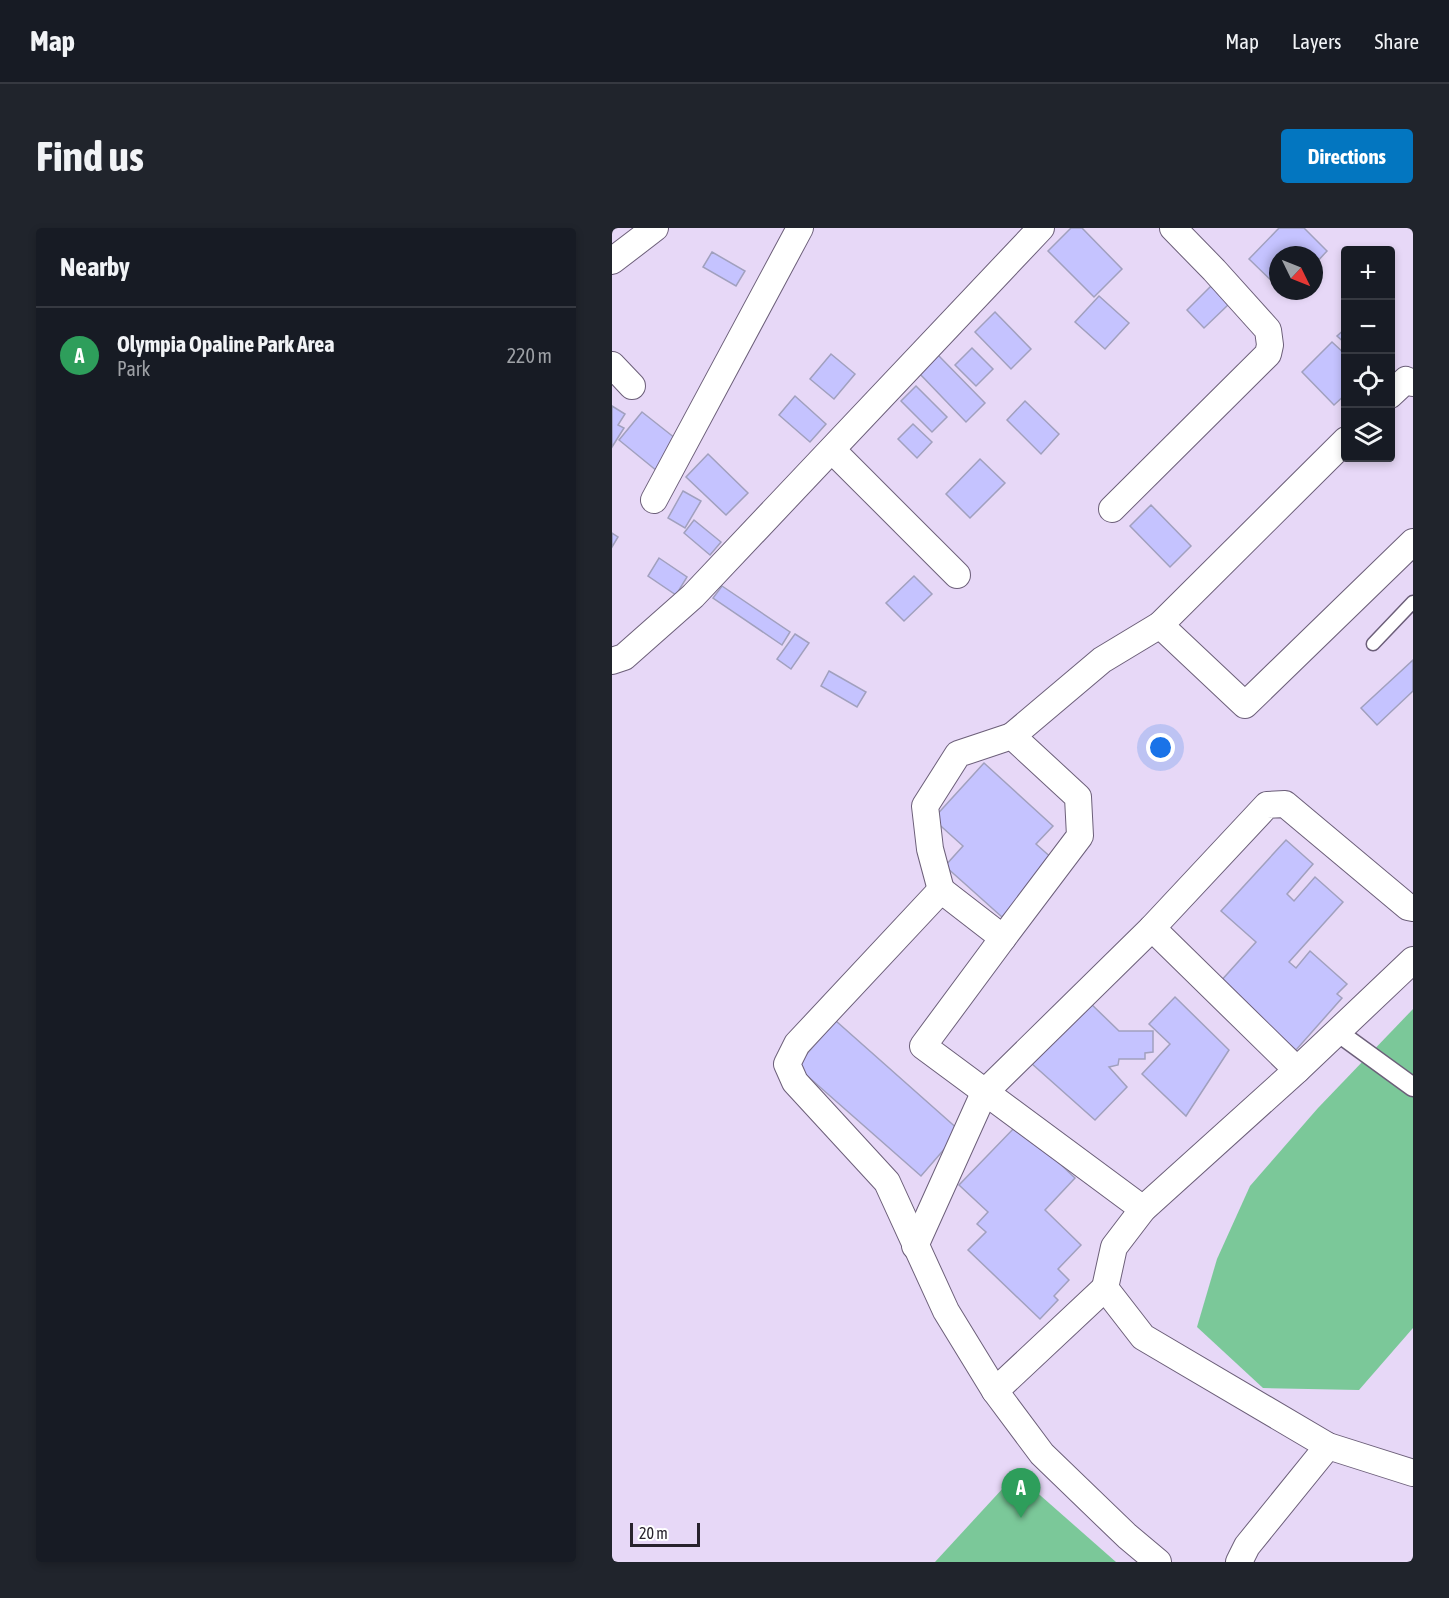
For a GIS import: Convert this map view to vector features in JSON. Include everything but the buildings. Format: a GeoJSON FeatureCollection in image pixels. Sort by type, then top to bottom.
{"type":"FeatureCollection","features":[{"type":"Feature","properties":{"kind":"street"},"geometry":{"type":"LineString","coordinates":[[612,261],[655,228]]}},
{"type":"Feature","properties":{"kind":"street"},"geometry":{"type":"LineString","coordinates":[[654,500],[800,228]]}},
{"type":"Feature","properties":{"kind":"street"},"geometry":{"type":"LineString","coordinates":[[612,661],[624,657],[693,596],[1041,228]]}},
{"type":"Feature","properties":{"kind":"street"},"geometry":{"type":"LineString","coordinates":[[1112,509],[1268,354],[1270,345],[1268,330],[1173,228]]}},
{"type":"Feature","properties":{"kind":"street"},"geometry":{"type":"LineString","coordinates":[[612,365],[632,386]]}},
{"type":"Feature","properties":{"kind":"street"},"geometry":{"type":"LineString","coordinates":[[1395,390],[1406,380],[1413,383]]}},
{"type":"Feature","properties":{"kind":"street"},"geometry":{"type":"LineString","coordinates":[[1003,938],[941,890],[930,849],[925,806],[958,754],[1012,736],[1102,660],[1160,625],[1341,445]]}},
{"type":"Feature","properties":{"kind":"street"},"geometry":{"type":"LineString","coordinates":[[832,450],[957,574]]}},
{"type":"Feature","properties":{"kind":"street"},"geometry":{"type":"LineString","coordinates":[[1160,625],[1245,705],[1413,542]]}},
{"type":"Feature","properties":{"kind":"street"},"geometry":{"type":"LineString","coordinates":[[1012,736],[1078,797],[1080,836],[923,1046],[1143,1209]]}},
{"type":"Feature","properties":{"kind":"street"},"geometry":{"type":"LineString","coordinates":[[915,1246],[984,1093],[1152,928],[1267,805],[1285,804],[1408,907],[1413,908]]}},
{"type":"Feature","properties":{"kind":"street"},"geometry":{"type":"LineString","coordinates":[[941,890],[797,1044],[787,1064],[795,1082],[887,1182],[946,1311],[994,1391],[1042,1454],[1127,1536],[1158,1562]]}},
{"type":"Feature","properties":{"kind":"street"},"geometry":{"type":"LineString","coordinates":[[1152,928],[1297,1070]]}},
{"type":"Feature","properties":{"kind":"street"},"geometry":{"type":"LineString","coordinates":[[994,1391],[1105,1288],[1114,1247],[1143,1209],[1297,1070],[1413,960]]}},
{"type":"Feature","properties":{"kind":"street"},"geometry":{"type":"LineString","coordinates":[[1336,1031],[1413,1087]]}},
{"type":"Feature","properties":{"kind":"street"},"geometry":{"type":"LineString","coordinates":[[1105,1288],[1143,1338],[1328,1446],[1413,1473]]}},
{"type":"Feature","properties":{"kind":"street"},"geometry":{"type":"LineString","coordinates":[[1239,1562],[1247,1546],[1328,1446]]}},
{"type":"Feature","properties":{"kind":"lane"},"geometry":{"type":"LineString","coordinates":[[1373,644],[1413,602]]}},
{"type":"Feature","properties":{"kind":"green space"},"geometry":{"type":"Polygon","coordinates":[[[1413,1009],[1413,1328],[1359,1390],[1263,1388],[1197,1327],[1217,1259],[1250,1186],[1318,1108],[1413,1009]]]}},
{"type":"Feature","properties":{"kind":"green space"},"geometry":{"type":"Polygon","coordinates":[[[1016,1474],[1116,1562],[935,1562],[1016,1474]]]}},
{"type":"Feature","properties":{"kind":"place","name":"Olympia Opaline Park Area"},"geometry":{"type":"Point","coordinates":[1021,1518]}}]}
